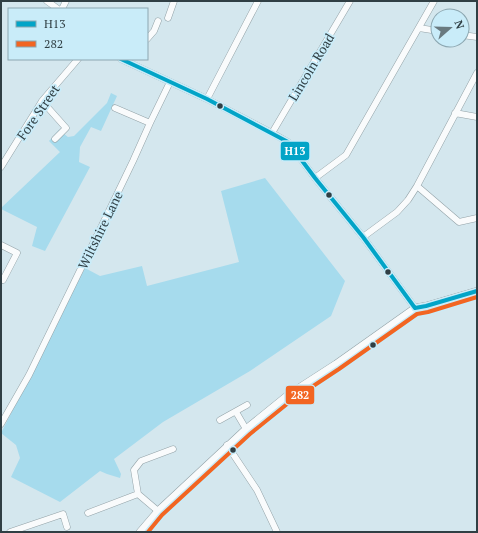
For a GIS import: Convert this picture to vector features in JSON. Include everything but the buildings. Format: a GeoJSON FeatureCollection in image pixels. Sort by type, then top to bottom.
{"type":"FeatureCollection","features":[{"type":"Feature","properties":{"kind":"main road"},"geometry":{"type":"LineString","coordinates":[[140,532],[158,511],[227,445],[288,395],[336,364],[415,308],[477,291]]}},
{"type":"Feature","properties":{"kind":"street"},"geometry":{"type":"LineString","coordinates":[[47,1],[57,8]]}},
{"type":"Feature","properties":{"kind":"street"},"geometry":{"type":"LineString","coordinates":[[168,18],[174,1]]}},
{"type":"Feature","properties":{"kind":"street"},"geometry":{"type":"LineString","coordinates":[[206,99],[258,1]]}},
{"type":"Feature","properties":{"kind":"street","name":"Lincoln Road"},"geometry":{"type":"LineString","coordinates":[[272,133],[350,1]]}},
{"type":"Feature","properties":{"kind":"street"},"geometry":{"type":"LineString","coordinates":[[315,178],[346,155],[434,1]]}},
{"type":"Feature","properties":{"kind":"street"},"geometry":{"type":"LineString","coordinates":[[148,38],[154,31],[158,21]]}},
{"type":"Feature","properties":{"kind":"street"},"geometry":{"type":"LineString","coordinates":[[419,28],[430,30]]}},
{"type":"Feature","properties":{"kind":"street","name":"Fore Street"},"geometry":{"type":"LineString","coordinates":[[1,167],[42,101],[77,60]]}},
{"type":"Feature","properties":{"kind":"street"},"geometry":{"type":"LineString","coordinates":[[133,62],[288,142],[315,178],[363,236],[415,308]]}},
{"type":"Feature","properties":{"kind":"street"},"geometry":{"type":"LineString","coordinates":[[363,236],[397,212],[408,200],[417,186],[477,73]]}},
{"type":"Feature","properties":{"kind":"street","name":"Wiltshire Lane"},"geometry":{"type":"LineString","coordinates":[[2,421],[29,375],[110,210],[170,82]]}},
{"type":"Feature","properties":{"kind":"street"},"geometry":{"type":"LineString","coordinates":[[42,101],[66,128],[55,139]]}},
{"type":"Feature","properties":{"kind":"street"},"geometry":{"type":"LineString","coordinates":[[115,108],[150,123]]}},
{"type":"Feature","properties":{"kind":"street"},"geometry":{"type":"LineString","coordinates":[[455,112],[477,116]]}},
{"type":"Feature","properties":{"kind":"street"},"geometry":{"type":"LineString","coordinates":[[417,186],[459,222],[477,218]]}},
{"type":"Feature","properties":{"kind":"street"},"geometry":{"type":"LineString","coordinates":[[1,245],[17,253],[3,280],[1,279]]}},
{"type":"Feature","properties":{"kind":"street"},"geometry":{"type":"LineString","coordinates":[[220,420],[247,405]]}},
{"type":"Feature","properties":{"kind":"street"},"geometry":{"type":"LineString","coordinates":[[236,412],[246,429]]}},
{"type":"Feature","properties":{"kind":"street"},"geometry":{"type":"LineString","coordinates":[[227,445],[257,490],[277,532]]}},
{"type":"Feature","properties":{"kind":"street"},"geometry":{"type":"LineString","coordinates":[[158,511],[138,494],[134,470],[141,461],[172,449]]}},
{"type":"Feature","properties":{"kind":"street"},"geometry":{"type":"LineString","coordinates":[[88,514],[138,494]]}},
{"type":"Feature","properties":{"kind":"street"},"geometry":{"type":"LineString","coordinates":[[10,532],[63,514],[67,527]]}},
{"type":"Feature","properties":{"kind":"shaded area"},"geometry":{"type":"Polygon","coordinates":[[[111,93],[117,96],[101,131],[91,127],[80,147],[79,162],[90,167],[45,251],[32,246],[37,227],[1,208],[60,152],[49,141],[59,130],[68,137],[74,136],[107,103],[111,93]]]}},
{"type":"Feature","properties":{"kind":"shaded area"},"geometry":{"type":"Polygon","coordinates":[[[265,178],[345,281],[331,316],[250,371],[163,422],[114,459],[121,474],[120,478],[100,471],[60,502],[11,477],[20,458],[16,445],[1,433],[85,268],[100,276],[142,266],[147,286],[239,262],[221,191],[265,178]]]}},
{"type":"Feature","properties":{"kind":"transit line","name":"H13"},"geometry":{"type":"LineString","coordinates":[[123,60],[207,99],[288,142],[363,237],[415,308]]}},
{"type":"Feature","properties":{"kind":"transit line","name":"H13"},"geometry":{"type":"LineString","coordinates":[[415,308],[477,291]]}},
{"type":"Feature","properties":{"kind":"transit line","name":"282"},"geometry":{"type":"LineString","coordinates":[[148,532],[162,515],[250,434],[292,400],[417,314],[477,297]]}}]}
